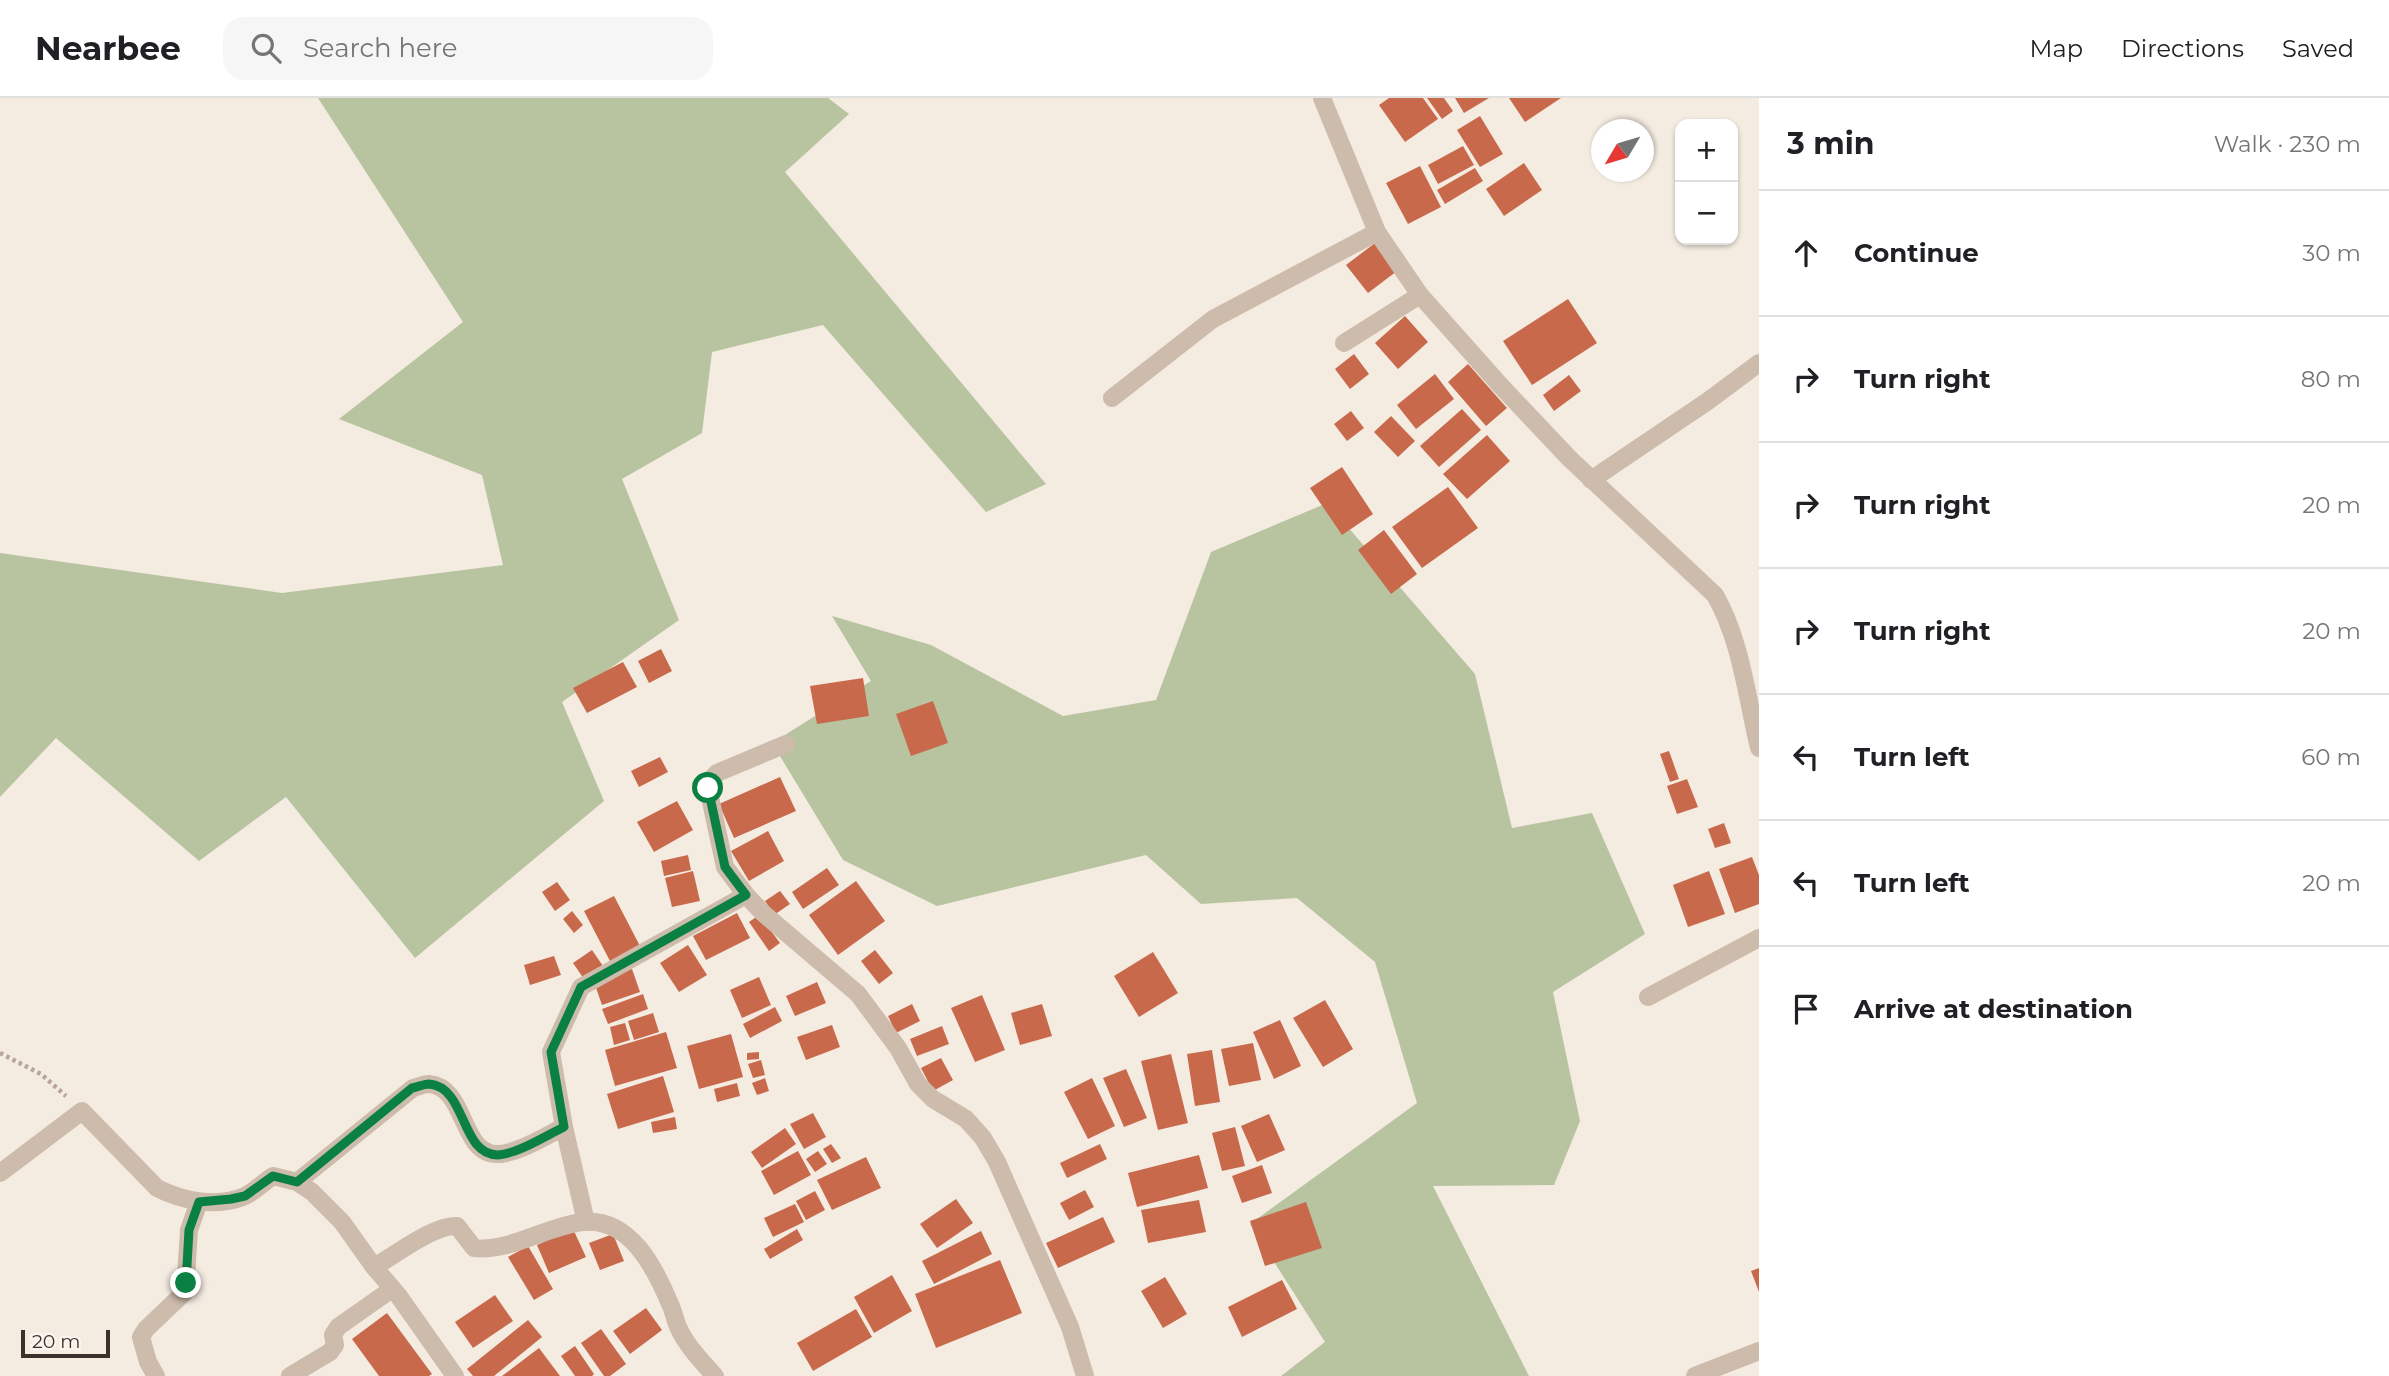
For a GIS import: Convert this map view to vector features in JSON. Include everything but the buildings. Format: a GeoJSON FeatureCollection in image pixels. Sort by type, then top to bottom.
{"type":"FeatureCollection","features":[{"type":"Feature","properties":{"kind":"street"},"geometry":{"type":"LineString","coordinates":[[1322,98],[1377,232],[1420,295],[1500,385],[1591,480],[1715,595],[1724,611],[1734,645],[1759,748]]}},
{"type":"Feature","properties":{"kind":"street"},"geometry":{"type":"LineString","coordinates":[[1112,398],[1213,319],[1377,232]]}},
{"type":"Feature","properties":{"kind":"street"},"geometry":{"type":"LineString","coordinates":[[1344,343],[1420,295]]}},
{"type":"Feature","properties":{"kind":"street"},"geometry":{"type":"LineString","coordinates":[[1591,480],[1759,363]]}},
{"type":"Feature","properties":{"kind":"street"},"geometry":{"type":"LineString","coordinates":[[786,744],[717,773],[708,788],[725,867],[763,913],[858,994],[898,1048],[918,1084],[933,1099],[966,1119],[983,1138],[997,1162],[1070,1327],[1085,1376]]}},
{"type":"Feature","properties":{"kind":"street"},"geometry":{"type":"LineString","coordinates":[[586,1222],[564,1127],[551,1052],[581,987],[746,895]]}},
{"type":"Feature","properties":{"kind":"street"},"geometry":{"type":"LineString","coordinates":[[1648,998],[1759,937]]}},
{"type":"Feature","properties":{"kind":"street"},"geometry":{"type":"LineString","coordinates":[[297,1182],[412,1088],[428,1084],[442,1089],[451,1099],[478,1146],[488,1153],[511,1153],[564,1127]]}},
{"type":"Feature","properties":{"kind":"street"},"geometry":{"type":"LineString","coordinates":[[0,1174],[82,1111],[157,1188],[172,1196],[199,1202],[231,1199],[245,1196],[273,1176],[297,1182],[312,1192],[342,1222],[455,1376]]}},
{"type":"Feature","properties":{"kind":"street"},"geometry":{"type":"LineString","coordinates":[[156,1376],[148,1362],[141,1338],[146,1329],[185,1292],[189,1230],[199,1202]]}},
{"type":"Feature","properties":{"kind":"street"},"geometry":{"type":"LineString","coordinates":[[374,1268],[449,1225],[457,1226],[474,1248],[488,1249],[552,1228],[586,1222],[614,1227],[634,1240],[652,1268],[680,1330],[715,1376]]}},
{"type":"Feature","properties":{"kind":"street"},"geometry":{"type":"LineString","coordinates":[[290,1376],[330,1352],[335,1345],[333,1335],[338,1327],[392,1289]]}},
{"type":"Feature","properties":{"kind":"street"},"geometry":{"type":"LineString","coordinates":[[1695,1376],[1759,1351]]}},
{"type":"Feature","properties":{"kind":"path"},"geometry":{"type":"LineString","coordinates":[[0,1053],[41,1074],[82,1111]]}},
{"type":"Feature","properties":{"kind":"green space"},"geometry":{"type":"Polygon","coordinates":[[[318,98],[828,98],[849,114],[785,172],[1046,484],[986,512],[823,325],[712,352],[702,433],[622,479],[679,620],[562,702],[604,801],[415,958],[286,797],[199,861],[56,738],[0,797],[0,553],[282,593],[503,565],[482,475],[339,419],[463,322],[318,98]]]}},
{"type":"Feature","properties":{"kind":"green space"},"geometry":{"type":"Polygon","coordinates":[[[1327,503],[1475,674],[1512,828],[1592,813],[1645,934],[1553,992],[1580,1121],[1554,1185],[1433,1186],[1529,1376],[1281,1376],[1325,1342],[1250,1224],[1417,1103],[1375,962],[1297,898],[1201,904],[1146,855],[937,906],[843,860],[772,743],[871,681],[832,616],[931,645],[1063,716],[1156,700],[1211,552],[1327,503]]]}},
{"type":"Feature","properties":{"kind":"route"},"geometry":{"type":"LineString","coordinates":[[186,1283],[189,1230],[199,1202],[245,1196],[273,1176],[297,1182],[412,1088],[428,1084],[442,1089],[451,1099],[478,1146],[488,1153],[511,1153],[564,1127],[551,1052],[581,987],[746,895],[725,867],[708,788]]}}]}
